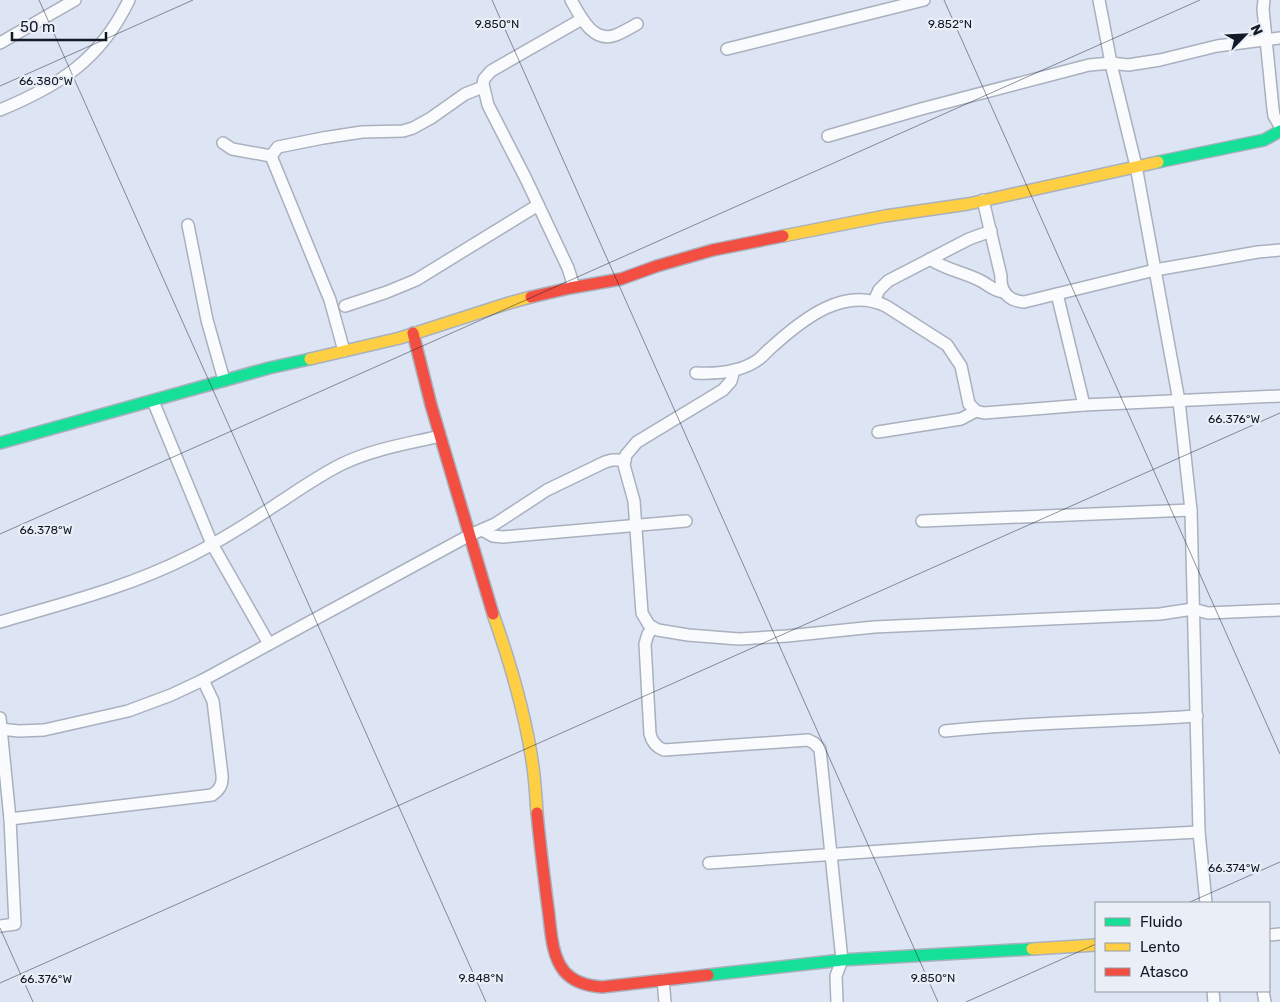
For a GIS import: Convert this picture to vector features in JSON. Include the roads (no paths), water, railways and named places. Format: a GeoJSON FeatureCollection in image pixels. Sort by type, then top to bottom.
{"type":"FeatureCollection","features":[{"type":"Feature","properties":{"kind":"street"},"geometry":{"type":"LineString","coordinates":[[0,43],[75,0]]}},
{"type":"Feature","properties":{"kind":"street"},"geometry":{"type":"LineString","coordinates":[[0,110],[54,83],[85,62],[110,34],[129,0]]}},
{"type":"Feature","properties":{"kind":"street"},"geometry":{"type":"LineString","coordinates":[[571,0],[581,17],[595,34],[605,37],[615,35],[637,24]]}},
{"type":"Feature","properties":{"kind":"street"},"geometry":{"type":"LineString","coordinates":[[727,49],[924,0]]}},
{"type":"Feature","properties":{"kind":"street"},"geometry":{"type":"LineString","coordinates":[[1099,0],[1111,63],[1136,166],[1179,401],[1191,510],[1199,832],[1206,902]]}},
{"type":"Feature","properties":{"kind":"street"},"geometry":{"type":"LineString","coordinates":[[1264,0],[1263,9],[1273,109],[1280,126]]}},
{"type":"Feature","properties":{"kind":"street"},"geometry":{"type":"LineString","coordinates":[[574,287],[568,268],[514,152],[488,105],[483,87],[484,79],[491,71],[581,17]]}},
{"type":"Feature","properties":{"kind":"street"},"geometry":{"type":"LineString","coordinates":[[828,136],[1089,64],[1111,63],[1128,65],[1144,63],[1217,46],[1280,38]]}},
{"type":"Feature","properties":{"kind":"street"},"geometry":{"type":"LineString","coordinates":[[271,156],[278,147],[323,138],[362,132],[413,128],[465,94],[483,87]]}},
{"type":"Feature","properties":{"kind":"street"},"geometry":{"type":"LineString","coordinates":[[0,443],[224,380],[372,345],[480,311],[574,287],[621,279],[675,261],[738,244],[884,216],[982,200],[1264,140],[1280,131]]}},
{"type":"Feature","properties":{"kind":"street"},"geometry":{"type":"LineString","coordinates":[[223,143],[232,149],[271,156]]}},
{"type":"Feature","properties":{"kind":"street"},"geometry":{"type":"LineString","coordinates":[[271,156],[330,300],[344,351]]}},
{"type":"Feature","properties":{"kind":"street"},"geometry":{"type":"LineString","coordinates":[[982,200],[991,231],[1004,292]]}},
{"type":"Feature","properties":{"kind":"street"},"geometry":{"type":"LineString","coordinates":[[345,306],[416,280],[538,205]]}},
{"type":"Feature","properties":{"kind":"street"},"geometry":{"type":"LineString","coordinates":[[188,225],[207,320],[224,380]]}},
{"type":"Feature","properties":{"kind":"street"},"geometry":{"type":"LineString","coordinates":[[874,301],[879,290],[888,281],[969,239],[991,231]]}},
{"type":"Feature","properties":{"kind":"street"},"geometry":{"type":"LineString","coordinates":[[930,259],[974,277],[986,283],[992,289],[1004,292],[1012,300],[1024,302],[1155,270],[1258,252],[1280,250]]}},
{"type":"Feature","properties":{"kind":"street"},"geometry":{"type":"LineString","coordinates":[[1057,294],[1084,405]]}},
{"type":"Feature","properties":{"kind":"street"},"geometry":{"type":"LineString","coordinates":[[696,373],[734,370],[759,359],[801,324],[834,304],[852,299],[874,301],[886,306],[947,344],[961,366],[966,385],[967,399],[976,411],[984,414],[1084,405],[1280,396]]}},
{"type":"Feature","properties":{"kind":"street"},"geometry":{"type":"LineString","coordinates":[[413,333],[440,436],[485,592],[504,646],[524,723],[533,766],[541,858],[554,947],[557,960],[569,976],[588,986],[602,987],[842,960],[1095,945]]}},
{"type":"Feature","properties":{"kind":"street"},"geometry":{"type":"LineString","coordinates":[[734,370],[732,381],[724,390],[637,442],[629,450],[625,460],[625,471],[634,501],[642,613],[646,622],[653,628],[705,637],[763,638],[874,627],[1160,614],[1193,609],[1208,613],[1280,610]]}},
{"type":"Feature","properties":{"kind":"street"},"geometry":{"type":"LineString","coordinates":[[152,401],[212,544],[269,644]]}},
{"type":"Feature","properties":{"kind":"street"},"geometry":{"type":"LineString","coordinates":[[878,432],[960,419],[976,411]]}},
{"type":"Feature","properties":{"kind":"street"},"geometry":{"type":"LineString","coordinates":[[0,622],[120,587],[169,566],[212,544],[260,516],[306,484],[343,464],[376,451],[440,436]]}},
{"type":"Feature","properties":{"kind":"street"},"geometry":{"type":"LineString","coordinates":[[0,926],[16,924],[10,819],[1,725],[19,731],[44,730],[128,711],[171,695],[203,680],[506,517],[547,490],[604,462],[625,460]]}},
{"type":"Feature","properties":{"kind":"street"},"geometry":{"type":"LineString","coordinates":[[922,521],[1191,510]]}},
{"type":"Feature","properties":{"kind":"street"},"geometry":{"type":"LineString","coordinates":[[482,530],[493,536],[503,537],[686,521]]}},
{"type":"Feature","properties":{"kind":"street"},"geometry":{"type":"LineString","coordinates":[[653,628],[648,634],[645,644],[650,734],[654,744],[664,750],[808,740],[814,743],[822,754],[842,960],[836,976],[837,1002]]}},
{"type":"Feature","properties":{"kind":"street"},"geometry":{"type":"LineString","coordinates":[[10,819],[216,793],[222,784],[222,775],[212,701],[203,680]]}},
{"type":"Feature","properties":{"kind":"street"},"geometry":{"type":"LineString","coordinates":[[945,731],[1000,725],[1197,716]]}},
{"type":"Feature","properties":{"kind":"street"},"geometry":{"type":"LineString","coordinates":[[709,863],[1031,841],[1199,832]]}},
{"type":"Feature","properties":{"kind":"street"},"geometry":{"type":"LineString","coordinates":[[663,980],[665,1002]]}}]}
